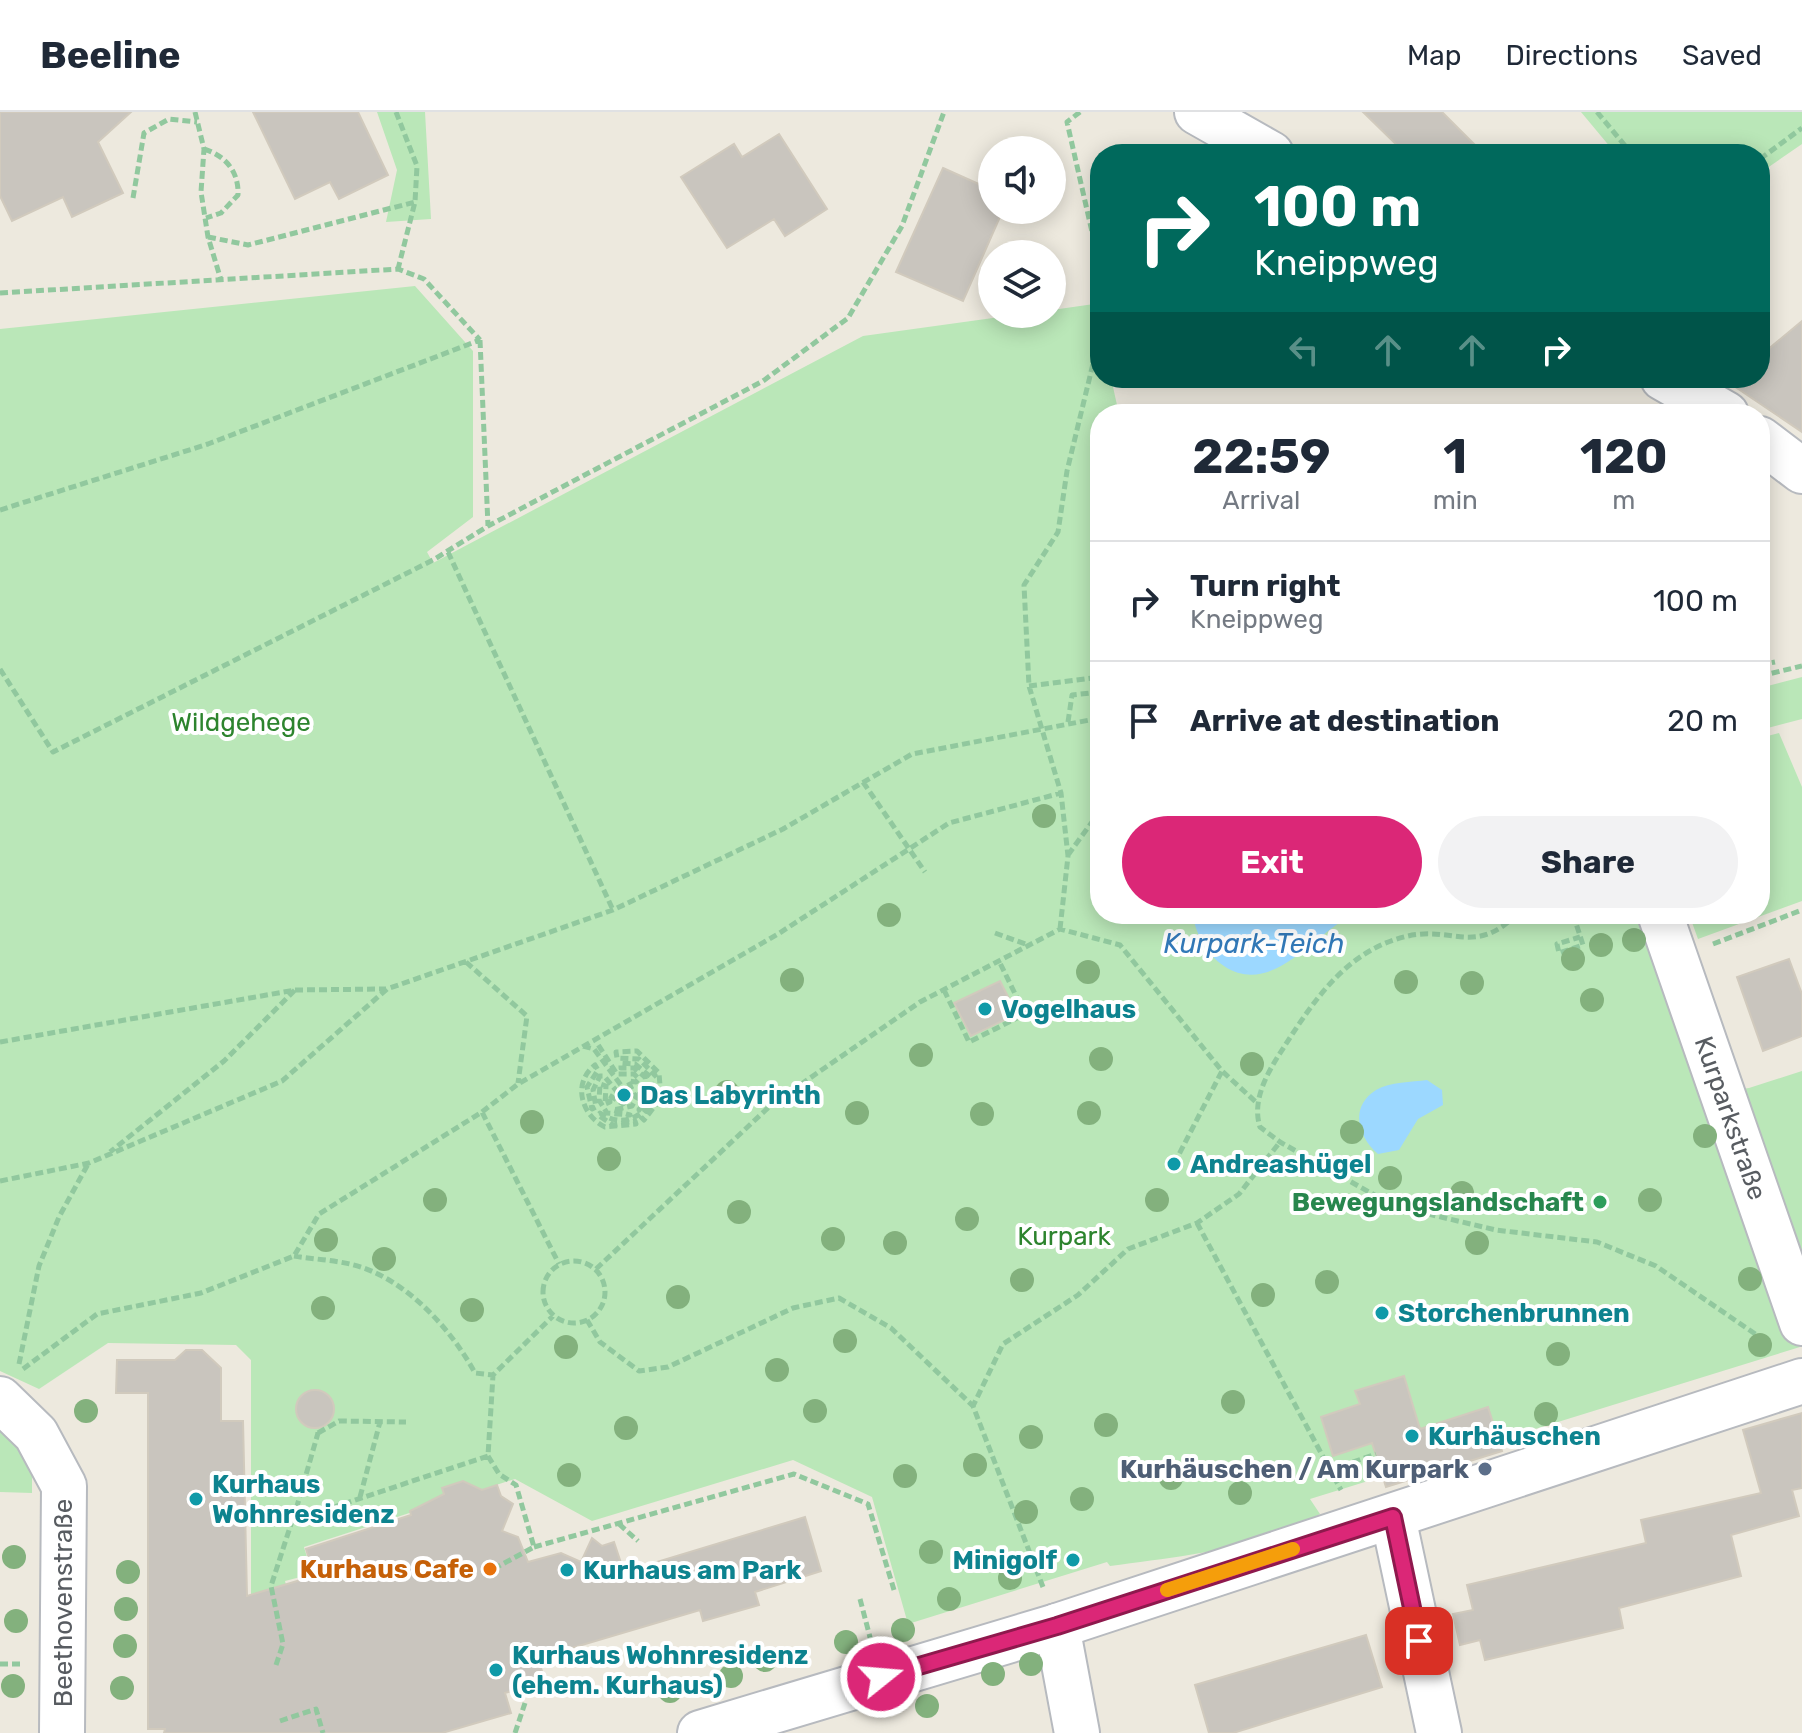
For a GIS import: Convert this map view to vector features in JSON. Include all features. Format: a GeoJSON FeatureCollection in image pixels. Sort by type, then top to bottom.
{"type":"FeatureCollection","features":[{"type":"Feature","properties":{"kind":"street"},"geometry":{"type":"LineString","coordinates":[[1197,112],[1253,144]]}},
{"type":"Feature","properties":{"kind":"street"},"geometry":{"type":"LineString","coordinates":[[1680,388],[1708,404]]}},
{"type":"Feature","properties":{"kind":"street"},"geometry":{"type":"LineString","coordinates":[[1770,447],[1802,471]]}},
{"type":"Feature","properties":{"kind":"street","name":"Kurparkstraße"},"geometry":{"type":"LineString","coordinates":[[1664,924],[1788,1335]]}},
{"type":"Feature","properties":{"kind":"street"},"geometry":{"type":"LineString","coordinates":[[700,1733],[1057,1626],[1802,1381]]}},
{"type":"Feature","properties":{"kind":"street","name":"Beethovenstraße"},"geometry":{"type":"LineString","coordinates":[[0,1399],[36,1434],[64,1486],[62,1733]]}},
{"type":"Feature","properties":{"kind":"street"},"geometry":{"type":"LineString","coordinates":[[1393,1517],[1439,1733]]}},
{"type":"Feature","properties":{"kind":"street"},"geometry":{"type":"LineString","coordinates":[[1057,1626],[1077,1733]]}},
{"type":"Feature","properties":{"kind":"path"},"geometry":{"type":"LineString","coordinates":[[195,112],[204,149],[201,192],[208,237],[221,280]]}},
{"type":"Feature","properties":{"kind":"path"},"geometry":{"type":"LineString","coordinates":[[396,112],[417,166],[415,202],[398,269]]}},
{"type":"Feature","properties":{"kind":"path"},"geometry":{"type":"LineString","coordinates":[[0,669],[53,752],[448,552],[488,526],[763,381],[848,318],[902,226],[944,112]]}},
{"type":"Feature","properties":{"kind":"path"},"geometry":{"type":"LineString","coordinates":[[1080,112],[1067,122],[1090,223]]}},
{"type":"Feature","properties":{"kind":"path"},"geometry":{"type":"LineString","coordinates":[[1597,112],[1624,144]]}},
{"type":"Feature","properties":{"kind":"path"},"geometry":{"type":"LineString","coordinates":[[133,198],[144,133],[169,119],[197,122]]}},
{"type":"Feature","properties":{"kind":"path"},"geometry":{"type":"LineString","coordinates":[[1770,152],[1802,128]]}},
{"type":"Feature","properties":{"kind":"path"},"geometry":{"type":"LineString","coordinates":[[204,149],[227,162],[239,180],[238,195],[221,213],[206,218]]}},
{"type":"Feature","properties":{"kind":"path"},"geometry":{"type":"LineString","coordinates":[[208,237],[248,245],[415,202]]}},
{"type":"Feature","properties":{"kind":"path"},"geometry":{"type":"LineString","coordinates":[[0,293],[398,269],[424,279],[480,340],[488,526]]}},
{"type":"Feature","properties":{"kind":"path"},"geometry":{"type":"LineString","coordinates":[[0,510],[208,444],[480,340]]}},
{"type":"Feature","properties":{"kind":"path"},"geometry":{"type":"LineString","coordinates":[[1060,929],[1068,856],[1061,793],[1029,686],[1024,585],[1058,532],[1067,471],[1090,376]]}},
{"type":"Feature","properties":{"kind":"path"},"geometry":{"type":"LineString","coordinates":[[448,552],[613,910]]}},
{"type":"Feature","properties":{"kind":"path"},"geometry":{"type":"LineString","coordinates":[[1770,663],[1775,662]]}},
{"type":"Feature","properties":{"kind":"path"},"geometry":{"type":"LineString","coordinates":[[1770,674],[1802,666]]}},
{"type":"Feature","properties":{"kind":"path"},"geometry":{"type":"LineString","coordinates":[[1029,686],[1090,678]]}},
{"type":"Feature","properties":{"kind":"path"},"geometry":{"type":"LineString","coordinates":[[1068,722],[1072,695],[1090,693]]}},
{"type":"Feature","properties":{"kind":"path"},"geometry":{"type":"LineString","coordinates":[[0,1042],[295,990],[387,989],[613,910],[783,829],[912,754],[1090,719]]}},
{"type":"Feature","properties":{"kind":"path"},"geometry":{"type":"LineString","coordinates":[[863,782],[925,872]]}},
{"type":"Feature","properties":{"kind":"path"},"geometry":{"type":"LineString","coordinates":[[294,1256],[319,1214],[482,1112],[518,1084],[778,934],[949,823],[1061,793]]}},
{"type":"Feature","properties":{"kind":"path"},"geometry":{"type":"LineString","coordinates":[[1068,856],[1090,825]]}},
{"type":"Feature","properties":{"kind":"path"},"geometry":{"type":"LineString","coordinates":[[1770,922],[1802,910]]}},
{"type":"Feature","properties":{"kind":"path"},"geometry":{"type":"LineString","coordinates":[[1507,924],[1480,938],[1409,935],[1367,951],[1320,991],[1279,1054],[1257,1103],[1260,1127],[1280,1142],[1394,1206],[1496,1230],[1597,1242],[1656,1266],[1788,1335]]}},
{"type":"Feature","properties":{"kind":"path"},"geometry":{"type":"LineString","coordinates":[[1576,924],[1583,945],[1559,953],[1557,944],[1580,937]]}},
{"type":"Feature","properties":{"kind":"path"},"geometry":{"type":"LineString","coordinates":[[1676,959],[1766,924]]}},
{"type":"Feature","properties":{"kind":"path"},"geometry":{"type":"LineString","coordinates":[[596,1269],[771,1105],[920,1002],[1060,929],[1120,945],[1222,1071],[1257,1103]]}},
{"type":"Feature","properties":{"kind":"path"},"geometry":{"type":"LineString","coordinates":[[995,933],[1029,945]]}},
{"type":"Feature","properties":{"kind":"path"},"geometry":{"type":"LineString","coordinates":[[944,990],[969,1042],[1025,1014],[999,961]]}},
{"type":"Feature","properties":{"kind":"path"},"geometry":{"type":"LineString","coordinates":[[466,962],[527,1016],[518,1084]]}},
{"type":"Feature","properties":{"kind":"path"},"geometry":{"type":"LineString","coordinates":[[0,1181],[89,1163],[282,1081],[387,989]]}},
{"type":"Feature","properties":{"kind":"path"},"geometry":{"type":"LineString","coordinates":[[106,1155],[186,1088],[224,1061],[295,990]]}},
{"type":"Feature","properties":{"kind":"path"},"geometry":{"type":"LineString","coordinates":[[583,1046],[594,1049],[629,1096],[623,1099],[604,1076],[600,1076],[593,1090],[596,1107],[592,1109],[587,1087],[598,1070],[595,1065],[587,1073],[582,1086],[582,1101],[588,1113],[605,1127],[636,1124],[635,1121],[613,1125],[598,1115],[600,1113],[617,1121],[635,1117],[650,1104],[652,1085],[656,1083],[657,1096],[641,1117],[644,1120],[661,1098],[659,1073],[637,1051],[616,1052],[617,1058],[639,1059],[655,1075],[652,1078],[635,1064],[621,1063],[621,1068],[634,1068],[645,1077],[648,1097],[639,1110],[643,1087],[632,1106],[613,1110],[630,1115],[607,1113],[599,1100],[600,1084],[606,1086],[605,1104],[610,1102],[609,1095],[623,1104],[634,1094],[628,1081],[639,1079],[634,1074],[617,1074],[595,1040]]}},
{"type":"Feature","properties":{"kind":"path"},"geometry":{"type":"LineString","coordinates":[[1174,1164],[1222,1071]]}},
{"type":"Feature","properties":{"kind":"path"},"geometry":{"type":"LineString","coordinates":[[482,1112],[559,1264]]}},
{"type":"Feature","properties":{"kind":"path"},"geometry":{"type":"LineString","coordinates":[[973,1406],[1003,1344],[1078,1295],[1128,1249],[1197,1223],[1239,1194],[1280,1142]]}},
{"type":"Feature","properties":{"kind":"path"},"geometry":{"type":"LineString","coordinates":[[89,1163],[59,1217],[39,1266],[17,1373],[97,1314],[201,1293],[294,1256],[353,1265],[415,1295],[465,1354],[475,1373],[493,1375]]}},
{"type":"Feature","properties":{"kind":"path"},"geometry":{"type":"LineString","coordinates":[[1197,1223],[1324,1459]]}},
{"type":"Feature","properties":{"kind":"path"},"geometry":{"type":"LineString","coordinates":[[578,1260],[596,1269],[604,1282],[605,1296],[599,1311],[587,1320],[570,1323],[553,1316],[544,1304],[542,1288],[547,1274],[559,1264],[578,1260]]}},
{"type":"Feature","properties":{"kind":"path"},"geometry":{"type":"LineString","coordinates":[[587,1320],[600,1342],[639,1371],[668,1367],[793,1308],[839,1298],[891,1328],[973,1406],[1057,1626]]}},
{"type":"Feature","properties":{"kind":"path"},"geometry":{"type":"LineString","coordinates":[[534,1547],[516,1485],[499,1474],[488,1456],[493,1375],[553,1316]]}},
{"type":"Feature","properties":{"kind":"path"},"geometry":{"type":"LineString","coordinates":[[276,1665],[283,1644],[271,1586],[317,1430],[339,1421],[406,1422]]}},
{"type":"Feature","properties":{"kind":"path"},"geometry":{"type":"LineString","coordinates":[[360,1498],[380,1422]]}},
{"type":"Feature","properties":{"kind":"path"},"geometry":{"type":"LineString","coordinates":[[1330,1470],[1376,1454]]}},
{"type":"Feature","properties":{"kind":"path"},"geometry":{"type":"LineString","coordinates":[[292,1521],[488,1456]]}},
{"type":"Feature","properties":{"kind":"path"},"geometry":{"type":"LineString","coordinates":[[1367,1458],[1370,1470]]}},
{"type":"Feature","properties":{"kind":"path"},"geometry":{"type":"LineString","coordinates":[[499,1566],[534,1547],[794,1474],[868,1504],[894,1590]]}},
{"type":"Feature","properties":{"kind":"path"},"geometry":{"type":"LineString","coordinates":[[618,1523],[638,1541]]}},
{"type":"Feature","properties":{"kind":"path"},"geometry":{"type":"LineString","coordinates":[[515,1733],[525,1703]]}},
{"type":"Feature","properties":{"kind":"path"},"geometry":{"type":"LineString","coordinates":[[280,1721],[316,1709],[323,1733]]}},
{"type":"Feature","properties":{"kind":"green space"},"geometry":{"type":"Polygon","coordinates":[[[377,112],[425,112],[431,219],[386,222],[397,170],[377,112]]]}},
{"type":"Feature","properties":{"kind":"green space"},"geometry":{"type":"Polygon","coordinates":[[[1581,112],[1802,112],[1802,144],[1770,166],[1770,144],[1608,144],[1581,112]]]}},
{"type":"Feature","properties":{"kind":"green space"},"geometry":{"type":"Polygon","coordinates":[[[415,286],[473,351],[473,517],[427,552],[433,563],[863,336],[978,320],[978,328],[1066,328],[1066,308],[1090,305],[1090,388],[1113,388],[1117,404],[1090,404],[1090,924],[1652,924],[1711,1093],[1749,1088],[1802,1071],[1802,1325],[1791,1322],[1800,1347],[1310,1499],[1320,1514],[1271,1536],[1191,1555],[1110,1566],[1107,1562],[908,1624],[872,1497],[793,1460],[592,1521],[515,1479],[304,1547],[312,1574],[285,1581],[297,1627],[251,1629],[251,1360],[236,1345],[108,1343],[39,1389],[0,1371],[0,329],[415,286]]]}},
{"type":"Feature","properties":{"kind":"green space"},"geometry":{"type":"Polygon","coordinates":[[[1802,677],[1802,719],[1770,727],[1770,685],[1802,677]]]}},
{"type":"Feature","properties":{"kind":"green space"},"geometry":{"type":"Polygon","coordinates":[[[1779,733],[1802,787],[1802,901],[1770,913],[1770,735],[1779,733]]]}},
{"type":"Feature","properties":{"kind":"green space"},"geometry":{"type":"Polygon","coordinates":[[[1693,924],[1739,924],[1698,939],[1693,924]]]}},
{"type":"Feature","properties":{"kind":"green space"},"geometry":{"type":"Polygon","coordinates":[[[0,1421],[32,1465],[32,1493],[0,1492],[0,1421]]]}},
{"type":"Feature","properties":{"kind":"water","name":"Kurpark-Teich"},"geometry":{"type":"Polygon","coordinates":[[[1195,924],[1338,924],[1292,959],[1276,969],[1259,974],[1242,974],[1217,961],[1195,924]]]}},
{"type":"Feature","properties":{"kind":"water"},"geometry":{"type":"Polygon","coordinates":[[[1427,1080],[1442,1090],[1443,1105],[1418,1119],[1399,1150],[1378,1154],[1361,1131],[1359,1113],[1362,1105],[1382,1087],[1427,1080]]]}},
{"type":"Feature","properties":{"kind":"building"},"geometry":{"type":"Polygon","coordinates":[[[0,112],[131,112],[98,142],[123,193],[72,217],[63,197],[12,221],[0,196],[0,112]]]}},
{"type":"Feature","properties":{"kind":"building"},"geometry":{"type":"Polygon","coordinates":[[[253,112],[358,112],[388,175],[339,199],[330,182],[295,199],[253,112]]]}},
{"type":"Feature","properties":{"kind":"building"},"geometry":{"type":"Polygon","coordinates":[[[1363,112],[1442,112],[1474,144],[1396,144],[1363,112]]]}},
{"type":"Feature","properties":{"kind":"building"},"geometry":{"type":"Polygon","coordinates":[[[779,134],[827,209],[785,236],[774,219],[727,248],[681,177],[734,144],[742,157],[779,134]]]}},
{"type":"Feature","properties":{"kind":"building"},"geometry":{"type":"Polygon","coordinates":[[[943,168],[978,184],[978,224],[997,224],[990,240],[978,240],[978,267],[963,301],[896,272],[943,168]]]}},
{"type":"Feature","properties":{"kind":"building"},"geometry":{"type":"Polygon","coordinates":[[[1802,321],[1802,432],[1770,410],[1770,404],[1761,404],[1737,388],[1770,388],[1770,348],[1802,321]]]}},
{"type":"Feature","properties":{"kind":"building"},"geometry":{"type":"Polygon","coordinates":[[[1789,959],[1802,994],[1802,1036],[1763,1051],[1737,977],[1789,959]]]}},
{"type":"Feature","properties":{"kind":"building","name":"Vogelhaus"},"geometry":{"type":"Polygon","coordinates":[[[1000,981],[1017,1014],[971,1036],[954,1003],[1000,981]]]}},
{"type":"Feature","properties":{"kind":"building"},"geometry":{"type":"Polygon","coordinates":[[[186,1350],[202,1350],[221,1368],[221,1421],[243,1421],[247,1596],[314,1576],[306,1549],[411,1515],[410,1511],[444,1494],[442,1488],[463,1481],[482,1490],[497,1485],[501,1496],[513,1504],[502,1531],[518,1537],[528,1562],[561,1553],[581,1562],[592,1538],[602,1546],[614,1542],[624,1572],[805,1517],[821,1571],[755,1592],[759,1605],[703,1621],[700,1610],[538,1658],[545,1681],[505,1693],[511,1713],[442,1733],[164,1733],[165,1729],[148,1729],[148,1393],[116,1393],[117,1360],[175,1360],[186,1350]]]}},
{"type":"Feature","properties":{"kind":"building","name":"Kurhäuschen"},"geometry":{"type":"Polygon","coordinates":[[[1404,1376],[1420,1429],[1488,1407],[1502,1451],[1386,1487],[1372,1443],[1333,1456],[1321,1417],[1360,1404],[1355,1391],[1404,1376]]]}},
{"type":"Feature","properties":{"kind":"building"},"geometry":{"type":"Polygon","coordinates":[[[315,1390],[329,1395],[334,1409],[329,1423],[315,1428],[301,1423],[296,1409],[301,1395],[315,1390]]]}},
{"type":"Feature","properties":{"kind":"building"},"geometry":{"type":"Polygon","coordinates":[[[1802,1413],[1802,1488],[1792,1490],[1799,1516],[1731,1535],[1741,1576],[1619,1608],[1623,1628],[1485,1660],[1480,1640],[1460,1645],[1453,1614],[1473,1610],[1467,1585],[1646,1543],[1641,1520],[1761,1493],[1743,1430],[1802,1413]]]}},
{"type":"Feature","properties":{"kind":"building"},"geometry":{"type":"Polygon","coordinates":[[[1366,1635],[1382,1687],[1233,1733],[1209,1733],[1195,1685],[1366,1635]]]}},
{"type":"Feature","properties":{"kind":"slow traffic"},"geometry":{"type":"LineString","coordinates":[[1167,1590],[1293,1549]]}},
{"type":"Feature","properties":{"kind":"place","name":"Vogelhaus"},"geometry":{"type":"Point","coordinates":[985,1009]}},
{"type":"Feature","properties":{"kind":"place","name":"Das Labyrinth"},"geometry":{"type":"Point","coordinates":[624,1095]}},
{"type":"Feature","properties":{"kind":"place","name":"Andreashügel"},"geometry":{"type":"Point","coordinates":[1174,1164]}},
{"type":"Feature","properties":{"kind":"place","name":"Bewegungslandschaft"},"geometry":{"type":"Point","coordinates":[1600,1202]}},
{"type":"Feature","properties":{"kind":"place","name":"Storchenbrunnen"},"geometry":{"type":"Point","coordinates":[1382,1313]}},
{"type":"Feature","properties":{"kind":"place","name":"Kurhäuschen"},"geometry":{"type":"Point","coordinates":[1412,1436]}},
{"type":"Feature","properties":{"kind":"place","name":"Kurhäuschen / Am Kurpark"},"geometry":{"type":"Point","coordinates":[1485,1469]}},
{"type":"Feature","properties":{"kind":"place","name":"Kurhaus Wohnresidenz"},"geometry":{"type":"Point","coordinates":[196,1499]}},
{"type":"Feature","properties":{"kind":"place","name":"Minigolf"},"geometry":{"type":"Point","coordinates":[1073,1560]}},
{"type":"Feature","properties":{"kind":"place","name":"Kurhaus Cafe"},"geometry":{"type":"Point","coordinates":[490,1569]}},
{"type":"Feature","properties":{"kind":"place","name":"Kurhaus am Park"},"geometry":{"type":"Point","coordinates":[567,1570]}},
{"type":"Feature","properties":{"kind":"place","name":"Kurhaus Wohnresidenz (ehem. Kurhaus)"},"geometry":{"type":"Point","coordinates":[496,1670]}},
{"type":"Feature","properties":{"kind":"route"},"geometry":{"type":"LineString","coordinates":[[881,1677],[1057,1626],[1393,1517],[1419,1641]]}},
{"type":"Feature","properties":{"kind":"park label","name":"Wildgehege"},"geometry":{"type":"Point","coordinates":[241,722]}},
{"type":"Feature","properties":{"kind":"park label","name":"Kurpark"},"geometry":{"type":"Point","coordinates":[1064,1236]}}]}
